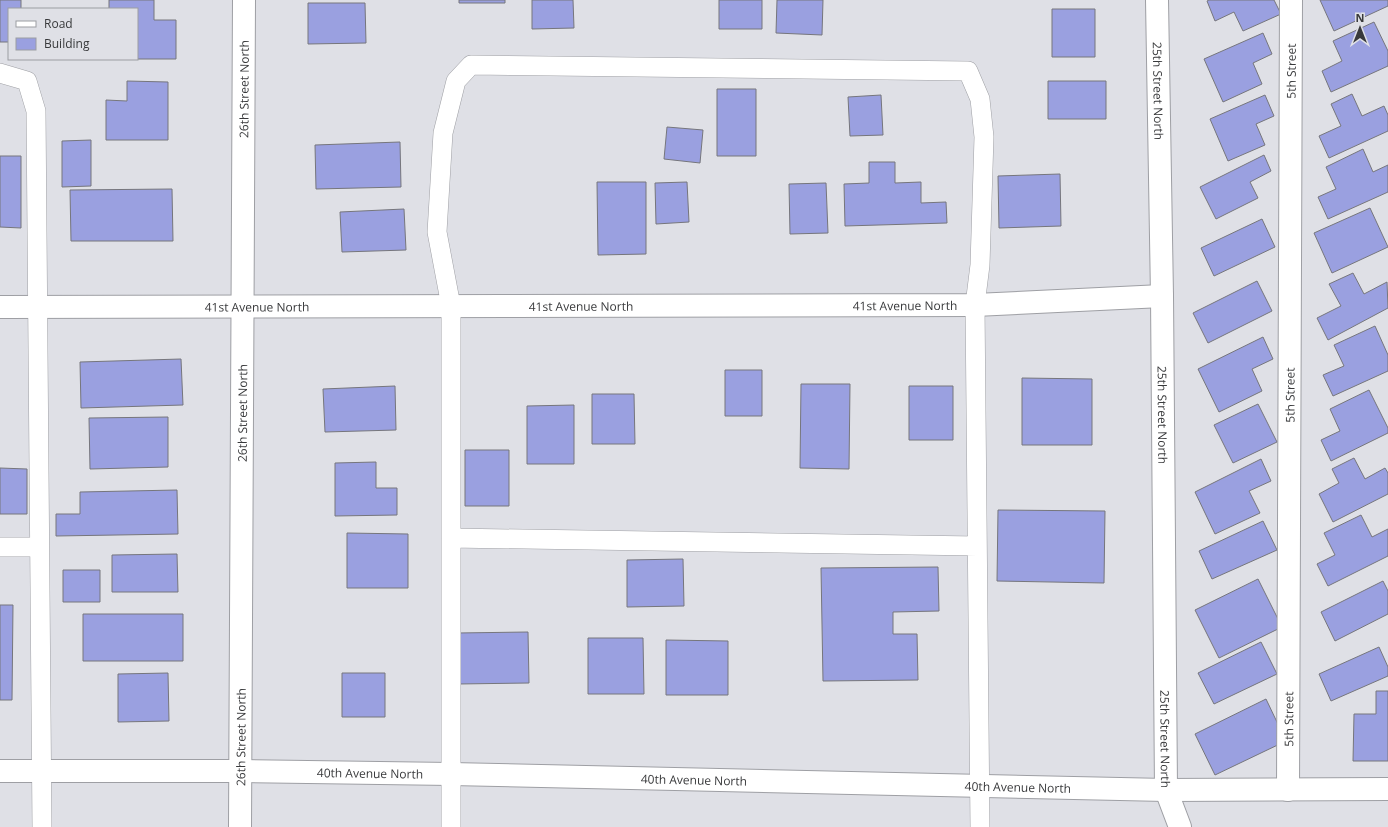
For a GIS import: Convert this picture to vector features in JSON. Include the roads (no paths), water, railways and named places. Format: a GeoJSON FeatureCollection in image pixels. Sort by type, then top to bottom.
{"type":"FeatureCollection","features":[{"type":"Feature","properties":{"kind":"street","name":"26th Street North"},"geometry":{"type":"LineString","coordinates":[[240,827],[244,0]]}},
{"type":"Feature","properties":{"kind":"street","name":"25th Street North"},"geometry":{"type":"LineString","coordinates":[[1157,0],[1162,296],[1166,790],[1180,827]]}},
{"type":"Feature","properties":{"kind":"street","name":"5th Street"},"geometry":{"type":"LineString","coordinates":[[1288,790],[1291,0]]}},
{"type":"Feature","properties":{"kind":"street","name":"41st Avenue North"},"geometry":{"type":"LineString","coordinates":[[0,307],[975,305],[1162,296]]}},
{"type":"Feature","properties":{"kind":"street","name":"40th Avenue North"},"geometry":{"type":"LineString","coordinates":[[0,771],[240,771],[451,774],[1166,790],[1388,789]]}},
{"type":"Feature","properties":{"kind":"lane"},"geometry":{"type":"LineString","coordinates":[[451,827],[451,306],[437,232],[443,133],[456,81],[471,64],[968,71],[980,99],[984,137],[980,265],[975,305],[980,827]]}},
{"type":"Feature","properties":{"kind":"lane"},"geometry":{"type":"LineString","coordinates":[[0,73],[27,81],[36,112],[42,827]]}},
{"type":"Feature","properties":{"kind":"lane"},"geometry":{"type":"LineString","coordinates":[[451,538],[977,546]]}},
{"type":"Feature","properties":{"kind":"lane"},"geometry":{"type":"LineString","coordinates":[[0,547],[40,547]]}}]}
